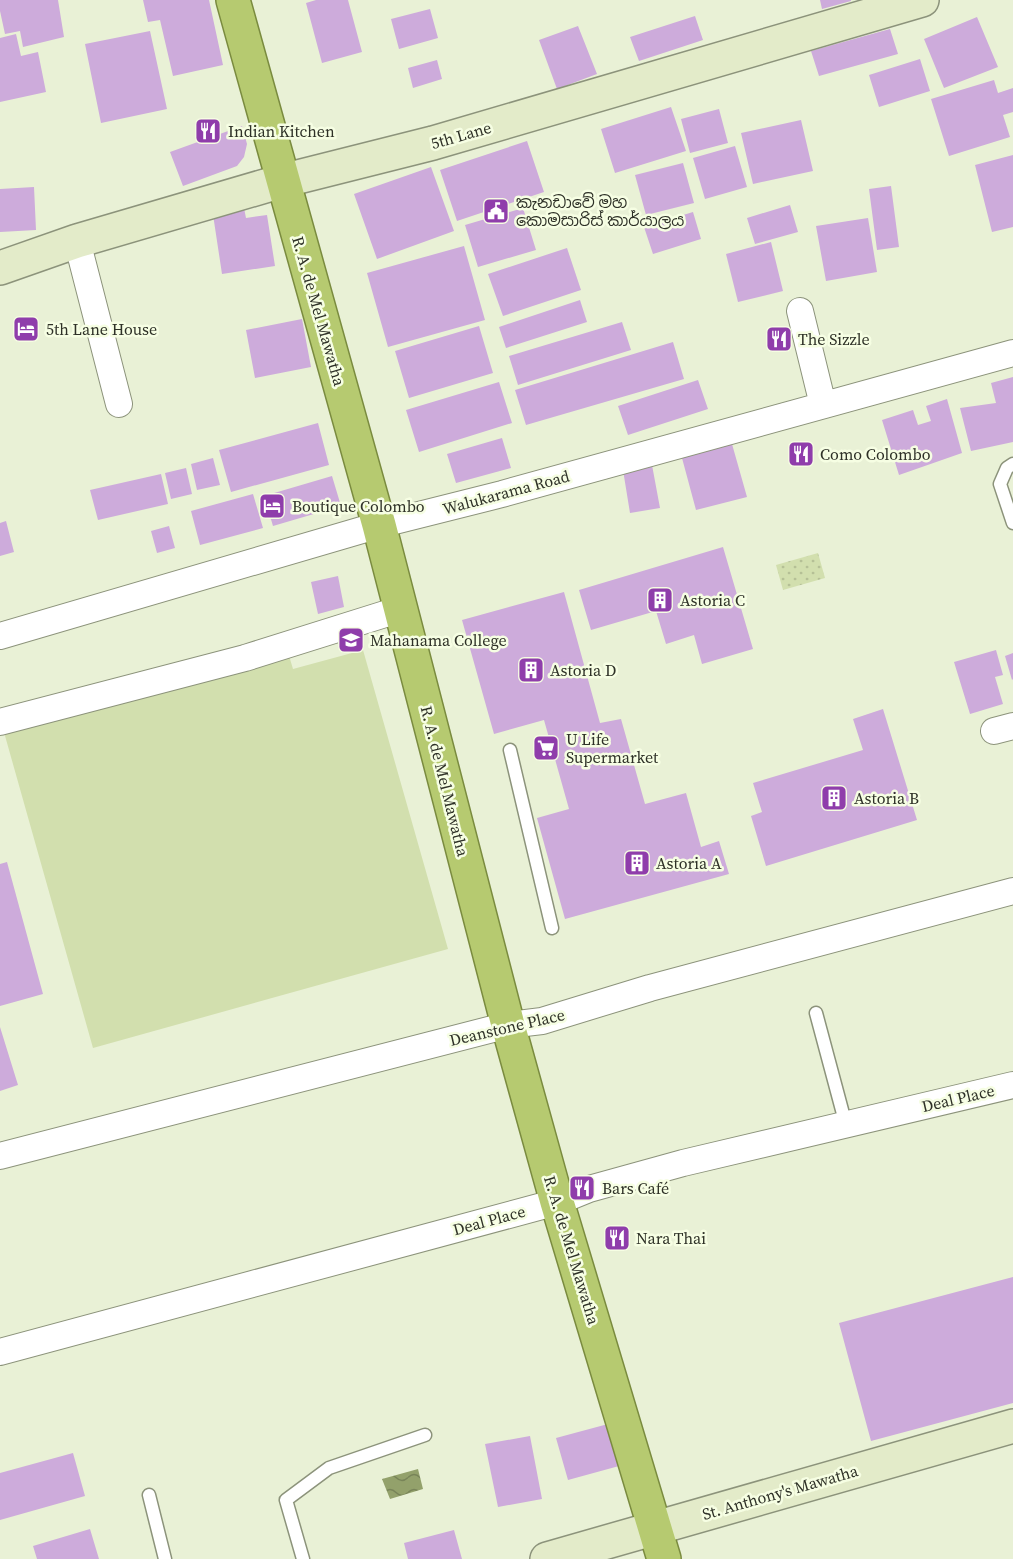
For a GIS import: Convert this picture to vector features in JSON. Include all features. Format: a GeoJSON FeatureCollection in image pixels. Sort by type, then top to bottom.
{"type":"FeatureCollection","features":[{"type":"Feature","properties":{"kind":"highway","name":"R. A. de Mel Mawatha"},"geometry":{"type":"LineString","coordinates":[[233,0],[379,525],[508,1025],[557,1202],[656,1526],[664,1559]]}},
{"type":"Feature","properties":{"kind":"main road","name":"5th Lane"},"geometry":{"type":"LineString","coordinates":[[0,268],[77,241],[282,181],[433,143],[922,0]]}},
{"type":"Feature","properties":{"kind":"main road","name":"St. Anthony's Mawatha"},"geometry":{"type":"LineString","coordinates":[[547,1559],[656,1526],[1013,1426]]}},
{"type":"Feature","properties":{"kind":"street"},"geometry":{"type":"LineString","coordinates":[[77,241],[119,404]]}},
{"type":"Feature","properties":{"kind":"street"},"geometry":{"type":"LineString","coordinates":[[800,311],[823,405]]}},
{"type":"Feature","properties":{"kind":"street","name":"Walukarama Road"},"geometry":{"type":"LineString","coordinates":[[0,636],[379,525],[502,494],[1013,353]]}},
{"type":"Feature","properties":{"kind":"street"},"geometry":{"type":"LineString","coordinates":[[0,722],[245,658],[401,609]]}},
{"type":"Feature","properties":{"kind":"street","name":"Deanstone Place"},"geometry":{"type":"LineString","coordinates":[[0,1156],[508,1025],[542,1021],[650,988],[1013,891]]}},
{"type":"Feature","properties":{"kind":"street","name":"Deal Place"},"geometry":{"type":"LineString","coordinates":[[0,1352],[557,1202],[589,1189],[683,1163],[1013,1085]]}},
{"type":"Feature","properties":{"kind":"lane"},"geometry":{"type":"LineString","coordinates":[[1013,464],[1007,468],[1000,484],[1013,523]]}},
{"type":"Feature","properties":{"kind":"lane"},"geometry":{"type":"LineString","coordinates":[[510,750],[552,928]]}},
{"type":"Feature","properties":{"kind":"lane"},"geometry":{"type":"LineString","coordinates":[[816,1013],[846,1125]]}},
{"type":"Feature","properties":{"kind":"lane"},"geometry":{"type":"LineString","coordinates":[[303,1559],[286,1500],[329,1468],[425,1435]]}},
{"type":"Feature","properties":{"kind":"lane"},"geometry":{"type":"LineString","coordinates":[[149,1495],[165,1559]]}},
{"type":"Feature","properties":{"kind":"shaded area"},"geometry":{"type":"Polygon","coordinates":[[[818,553],[825,578],[783,590],[776,565],[818,553]]]}},
{"type":"Feature","properties":{"kind":"shaded area"},"geometry":{"type":"Polygon","coordinates":[[[284,639],[293,669],[363,650],[448,949],[93,1048],[0,718],[284,639]]]}},
{"type":"Feature","properties":{"kind":"water"},"geometry":{"type":"Polygon","coordinates":[[[418,1469],[423,1489],[390,1499],[382,1479],[418,1469]]]}},
{"type":"Feature","properties":{"kind":"building"},"geometry":{"type":"Polygon","coordinates":[[[0,0],[58,0],[64,37],[23,47],[20,31],[5,34],[0,0]]]}},
{"type":"Feature","properties":{"kind":"building"},"geometry":{"type":"Polygon","coordinates":[[[143,0],[209,0],[223,65],[173,76],[160,20],[148,22],[143,0]]]}},
{"type":"Feature","properties":{"kind":"building"},"geometry":{"type":"Polygon","coordinates":[[[316,0],[348,0],[362,52],[322,63],[306,3],[316,0]]]}},
{"type":"Feature","properties":{"kind":"building"},"geometry":{"type":"Polygon","coordinates":[[[820,0],[851,0],[851,1],[822,9],[820,0]]]}},
{"type":"Feature","properties":{"kind":"building"},"geometry":{"type":"Polygon","coordinates":[[[430,9],[438,38],[399,49],[391,19],[430,9]]]}},
{"type":"Feature","properties":{"kind":"building"},"geometry":{"type":"Polygon","coordinates":[[[695,16],[703,40],[639,61],[630,37],[695,16]]]}},
{"type":"Feature","properties":{"kind":"building"},"geometry":{"type":"Polygon","coordinates":[[[977,17],[998,67],[944,88],[924,39],[977,17]]]}},
{"type":"Feature","properties":{"kind":"building"},"geometry":{"type":"Polygon","coordinates":[[[578,26],[597,74],[557,89],[539,40],[578,26]]]}},
{"type":"Feature","properties":{"kind":"building"},"geometry":{"type":"Polygon","coordinates":[[[890,29],[898,54],[819,76],[811,51],[890,29]]]}},
{"type":"Feature","properties":{"kind":"building"},"geometry":{"type":"Polygon","coordinates":[[[150,31],[167,109],[101,123],[85,44],[150,31]]]}},
{"type":"Feature","properties":{"kind":"building"},"geometry":{"type":"Polygon","coordinates":[[[16,34],[21,56],[38,52],[46,92],[0,102],[0,38],[16,34]]]}},
{"type":"Feature","properties":{"kind":"building"},"geometry":{"type":"Polygon","coordinates":[[[920,59],[930,91],[879,107],[869,75],[920,59]]]}},
{"type":"Feature","properties":{"kind":"building"},"geometry":{"type":"Polygon","coordinates":[[[437,60],[442,79],[413,88],[408,68],[437,60]]]}},
{"type":"Feature","properties":{"kind":"building"},"geometry":{"type":"Polygon","coordinates":[[[994,80],[998,93],[1013,88],[1013,112],[1003,115],[1010,137],[949,156],[931,99],[994,80]]]}},
{"type":"Feature","properties":{"kind":"building"},"geometry":{"type":"Polygon","coordinates":[[[671,107],[686,151],[615,173],[601,129],[671,107]]]}},
{"type":"Feature","properties":{"kind":"building"},"geometry":{"type":"Polygon","coordinates":[[[719,109],[728,143],[690,153],[681,119],[719,109]]]}},
{"type":"Feature","properties":{"kind":"building"},"geometry":{"type":"Polygon","coordinates":[[[801,120],[813,171],[753,184],[741,133],[801,120]]]}},
{"type":"Feature","properties":{"kind":"building"},"geometry":{"type":"Polygon","coordinates":[[[242,126],[247,144],[244,157],[237,166],[183,186],[170,152],[242,126]]]}},
{"type":"Feature","properties":{"kind":"building"},"geometry":{"type":"Polygon","coordinates":[[[527,141],[544,192],[457,221],[440,170],[527,141]]]}},
{"type":"Feature","properties":{"kind":"building"},"geometry":{"type":"Polygon","coordinates":[[[735,146],[747,187],[705,199],[693,158],[735,146]]]}},
{"type":"Feature","properties":{"kind":"building"},"geometry":{"type":"Polygon","coordinates":[[[1013,155],[1013,227],[992,232],[975,165],[1013,155]]]}},
{"type":"Feature","properties":{"kind":"building"},"geometry":{"type":"Polygon","coordinates":[[[683,163],[694,203],[646,215],[635,175],[683,163]]]}},
{"type":"Feature","properties":{"kind":"building"},"geometry":{"type":"Polygon","coordinates":[[[431,167],[454,231],[377,259],[354,194],[431,167]]]}},
{"type":"Feature","properties":{"kind":"building"},"geometry":{"type":"Polygon","coordinates":[[[891,186],[899,247],[877,250],[869,189],[891,186]]]}},
{"type":"Feature","properties":{"kind":"building"},"geometry":{"type":"Polygon","coordinates":[[[34,187],[36,230],[0,232],[0,189],[34,187]]]}},
{"type":"Feature","properties":{"kind":"building"},"geometry":{"type":"Polygon","coordinates":[[[243,203],[246,218],[267,215],[275,266],[222,274],[212,208],[243,203]]]}},
{"type":"Feature","properties":{"kind":"building"},"geometry":{"type":"Polygon","coordinates":[[[790,205],[798,232],[755,244],[747,218],[790,205]]]}},
{"type":"Feature","properties":{"kind":"building"},"geometry":{"type":"Polygon","coordinates":[[[523,208],[536,250],[478,267],[465,225],[523,208]]]}},
{"type":"Feature","properties":{"kind":"building"},"geometry":{"type":"Polygon","coordinates":[[[693,212],[701,239],[653,254],[644,227],[693,212]]]}},
{"type":"Feature","properties":{"kind":"building"},"geometry":{"type":"Polygon","coordinates":[[[868,218],[877,272],[826,281],[816,226],[868,218]]]}},
{"type":"Feature","properties":{"kind":"building"},"geometry":{"type":"Polygon","coordinates":[[[771,242],[783,291],[738,302],[726,254],[771,242]]]}},
{"type":"Feature","properties":{"kind":"building"},"geometry":{"type":"Polygon","coordinates":[[[464,246],[485,320],[388,347],[367,273],[464,246]]]}},
{"type":"Feature","properties":{"kind":"building"},"geometry":{"type":"Polygon","coordinates":[[[567,248],[581,290],[503,316],[488,274],[567,248]]]}},
{"type":"Feature","properties":{"kind":"building"},"geometry":{"type":"Polygon","coordinates":[[[580,300],[587,322],[506,348],[499,327],[580,300]]]}},
{"type":"Feature","properties":{"kind":"building"},"geometry":{"type":"Polygon","coordinates":[[[302,319],[311,367],[255,378],[246,330],[302,319]]]}},
{"type":"Feature","properties":{"kind":"building"},"geometry":{"type":"Polygon","coordinates":[[[622,322],[631,350],[518,385],[509,356],[622,322]]]}},
{"type":"Feature","properties":{"kind":"building"},"geometry":{"type":"Polygon","coordinates":[[[479,326],[493,373],[409,398],[395,351],[479,326]]]}},
{"type":"Feature","properties":{"kind":"building"},"geometry":{"type":"Polygon","coordinates":[[[673,342],[684,379],[526,425],[515,390],[673,342]]]}},
{"type":"Feature","properties":{"kind":"building"},"geometry":{"type":"Polygon","coordinates":[[[1013,377],[1013,442],[971,451],[960,408],[996,403],[991,383],[1013,377]]]}},
{"type":"Feature","properties":{"kind":"building"},"geometry":{"type":"Polygon","coordinates":[[[698,380],[708,409],[628,435],[618,406],[698,380]]]}},
{"type":"Feature","properties":{"kind":"building"},"geometry":{"type":"Polygon","coordinates":[[[499,382],[512,423],[419,452],[406,410],[499,382]]]}},
{"type":"Feature","properties":{"kind":"building"},"geometry":{"type":"Polygon","coordinates":[[[947,399],[962,453],[899,475],[882,420],[913,410],[918,425],[931,421],[926,406],[947,399]]]}},
{"type":"Feature","properties":{"kind":"building"},"geometry":{"type":"Polygon","coordinates":[[[318,423],[329,465],[231,492],[219,450],[318,423]]]}},
{"type":"Feature","properties":{"kind":"building"},"geometry":{"type":"Polygon","coordinates":[[[502,438],[511,468],[456,483],[447,454],[502,438]]]}},
{"type":"Feature","properties":{"kind":"building"},"geometry":{"type":"Polygon","coordinates":[[[732,444],[747,497],[696,510],[682,458],[732,444]]]}},
{"type":"Feature","properties":{"kind":"building"},"geometry":{"type":"Polygon","coordinates":[[[213,458],[220,485],[197,490],[191,464],[213,458]]]}},
{"type":"Feature","properties":{"kind":"building"},"geometry":{"type":"Polygon","coordinates":[[[652,465],[660,508],[630,513],[623,470],[652,465]]]}},
{"type":"Feature","properties":{"kind":"building"},"geometry":{"type":"Polygon","coordinates":[[[186,468],[192,494],[171,499],[165,473],[186,468]]]}},
{"type":"Feature","properties":{"kind":"building"},"geometry":{"type":"Polygon","coordinates":[[[161,474],[168,504],[98,520],[90,490],[161,474]]]}},
{"type":"Feature","properties":{"kind":"building"},"geometry":{"type":"Polygon","coordinates":[[[332,476],[341,506],[273,526],[264,496],[332,476]]]}},
{"type":"Feature","properties":{"kind":"building"},"geometry":{"type":"Polygon","coordinates":[[[253,494],[263,528],[200,545],[191,511],[253,494]]]}},
{"type":"Feature","properties":{"kind":"building"},"geometry":{"type":"Polygon","coordinates":[[[6,521],[14,552],[0,556],[0,523],[6,521]]]}},
{"type":"Feature","properties":{"kind":"building"},"geometry":{"type":"Polygon","coordinates":[[[169,526],[175,548],[157,553],[151,531],[169,526]]]}},
{"type":"Feature","properties":{"kind":"building","name":"Astoria C"},"geometry":{"type":"Polygon","coordinates":[[[723,547],[753,649],[702,664],[694,635],[666,644],[656,611],[591,630],[579,590],[723,547]]]}},
{"type":"Feature","properties":{"kind":"building"},"geometry":{"type":"Polygon","coordinates":[[[338,576],[344,607],[318,614],[311,582],[338,576]]]}},
{"type":"Feature","properties":{"kind":"building"},"geometry":{"type":"Polygon","coordinates":[[[564,592],[600,723],[621,719],[645,804],[686,793],[701,847],[719,841],[729,874],[565,919],[537,818],[569,809],[544,720],[494,734],[462,620],[564,592]]]}},
{"type":"Feature","properties":{"kind":"building"},"geometry":{"type":"Polygon","coordinates":[[[996,650],[1003,675],[995,677],[1003,704],[970,714],[954,662],[996,650]]]}},
{"type":"Feature","properties":{"kind":"building"},"geometry":{"type":"Polygon","coordinates":[[[1013,653],[1013,679],[1012,680],[1005,656],[1013,653]]]}},
{"type":"Feature","properties":{"kind":"building","name":"Astoria B"},"geometry":{"type":"Polygon","coordinates":[[[883,709],[917,820],[766,866],[751,816],[762,812],[753,783],[863,750],[853,719],[883,709]]]}},
{"type":"Feature","properties":{"kind":"building"},"geometry":{"type":"Polygon","coordinates":[[[7,862],[43,994],[0,1006],[0,864],[7,862]]]}},
{"type":"Feature","properties":{"kind":"building"},"geometry":{"type":"Polygon","coordinates":[[[0,1027],[18,1085],[0,1091],[0,1027]]]}},
{"type":"Feature","properties":{"kind":"building"},"geometry":{"type":"Polygon","coordinates":[[[1013,1277],[1013,1403],[871,1441],[839,1323],[1013,1277]]]}},
{"type":"Feature","properties":{"kind":"building"},"geometry":{"type":"Polygon","coordinates":[[[608,1424],[619,1466],[568,1480],[556,1438],[608,1424]]]}},
{"type":"Feature","properties":{"kind":"building"},"geometry":{"type":"Polygon","coordinates":[[[530,1436],[542,1499],[498,1507],[485,1444],[530,1436]]]}},
{"type":"Feature","properties":{"kind":"building"},"geometry":{"type":"Polygon","coordinates":[[[73,1453],[85,1496],[0,1520],[0,1473],[73,1453]]]}},
{"type":"Feature","properties":{"kind":"building"},"geometry":{"type":"Polygon","coordinates":[[[90,1529],[99,1559],[37,1559],[33,1546],[90,1529]]]}},
{"type":"Feature","properties":{"kind":"building"},"geometry":{"type":"Polygon","coordinates":[[[454,1530],[462,1559],[408,1559],[404,1543],[454,1530]]]}},
{"type":"Feature","properties":{"kind":"place","name":"Indian Kitchen"},"geometry":{"type":"Point","coordinates":[208,131]}},
{"type":"Feature","properties":{"kind":"place","name":"කැනඩාවේ මහ කොමසාරිස් කාර්යාලය"},"geometry":{"type":"Point","coordinates":[496,211]}},
{"type":"Feature","properties":{"kind":"place","name":"5th Lane House"},"geometry":{"type":"Point","coordinates":[26,329]}},
{"type":"Feature","properties":{"kind":"place","name":"The Sizzle"},"geometry":{"type":"Point","coordinates":[779,339]}},
{"type":"Feature","properties":{"kind":"place","name":"Como Colombo"},"geometry":{"type":"Point","coordinates":[801,454]}},
{"type":"Feature","properties":{"kind":"place","name":"Boutique Colombo"},"geometry":{"type":"Point","coordinates":[272,506]}},
{"type":"Feature","properties":{"kind":"place","name":"Astoria C"},"geometry":{"type":"Point","coordinates":[660,600]}},
{"type":"Feature","properties":{"kind":"place","name":"Mahanama College"},"geometry":{"type":"Point","coordinates":[351,640]}},
{"type":"Feature","properties":{"kind":"place","name":"Astoria D"},"geometry":{"type":"Point","coordinates":[531,670]}},
{"type":"Feature","properties":{"kind":"place","name":"U Life Supermarket"},"geometry":{"type":"Point","coordinates":[546,748]}},
{"type":"Feature","properties":{"kind":"place","name":"Astoria B"},"geometry":{"type":"Point","coordinates":[834,798]}},
{"type":"Feature","properties":{"kind":"place","name":"Astoria A"},"geometry":{"type":"Point","coordinates":[637,863]}},
{"type":"Feature","properties":{"kind":"place","name":"Bars Café"},"geometry":{"type":"Point","coordinates":[582,1188]}},
{"type":"Feature","properties":{"kind":"place","name":"Nara Thai"},"geometry":{"type":"Point","coordinates":[617,1238]}}]}
